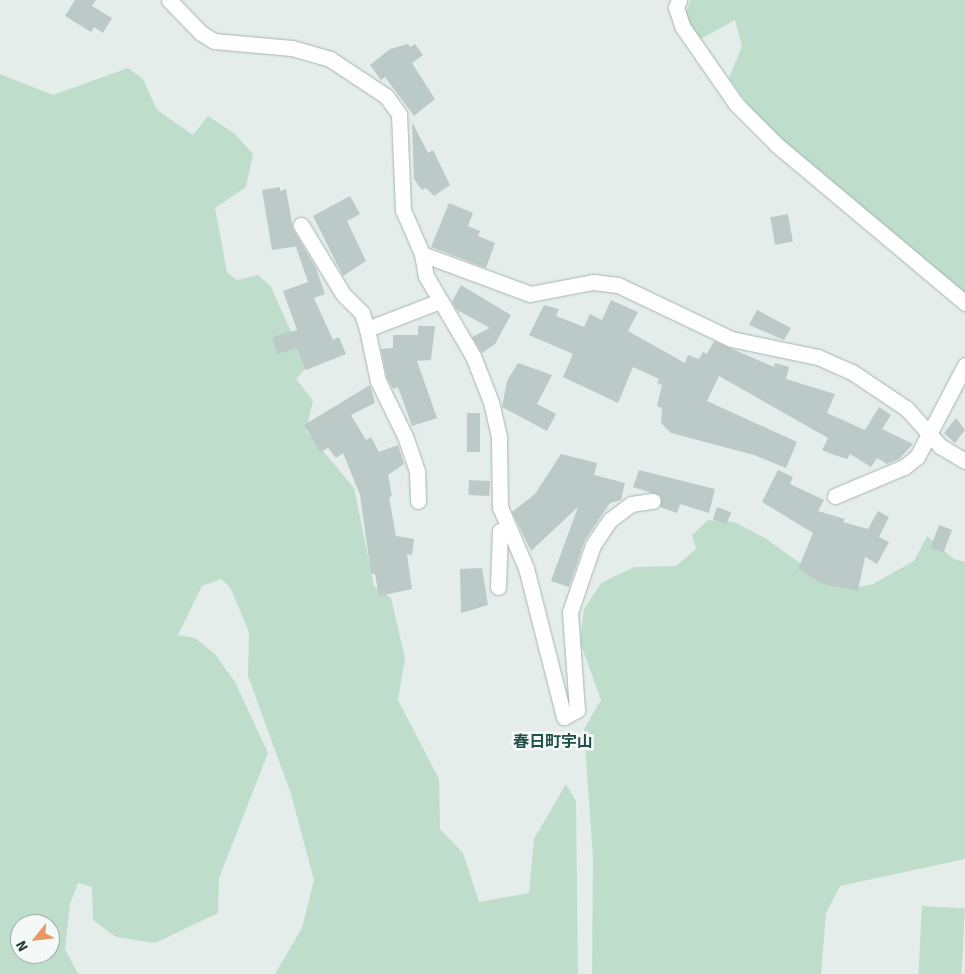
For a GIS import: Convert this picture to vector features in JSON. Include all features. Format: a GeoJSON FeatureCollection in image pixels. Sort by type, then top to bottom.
{"type":"FeatureCollection","features":[{"type":"Feature","properties":{"kind":"street"},"geometry":{"type":"LineString","coordinates":[[169,0],[201,33],[214,40],[292,48],[330,60],[386,96],[399,114],[403,210],[422,254],[426,276],[473,356],[491,402],[499,438],[500,508],[526,568],[564,717],[578,710],[570,612],[590,554],[610,520],[631,504],[653,501]]}},
{"type":"Feature","properties":{"kind":"street"},"geometry":{"type":"LineString","coordinates":[[679,0],[676,7],[682,26],[736,104],[777,145],[965,303]]}},
{"type":"Feature","properties":{"kind":"street"},"geometry":{"type":"LineString","coordinates":[[301,225],[343,294],[362,313],[368,329],[378,381],[405,436],[417,471],[418,501]]}},
{"type":"Feature","properties":{"kind":"street"},"geometry":{"type":"LineString","coordinates":[[422,254],[530,294],[593,282],[618,285],[731,339],[818,357],[852,372],[907,409],[940,446],[965,461]]}},
{"type":"Feature","properties":{"kind":"street"},"geometry":{"type":"LineString","coordinates":[[368,329],[440,301]]}},
{"type":"Feature","properties":{"kind":"street"},"geometry":{"type":"LineString","coordinates":[[835,496],[904,467],[917,457],[965,365]]}},
{"type":"Feature","properties":{"kind":"street"},"geometry":{"type":"LineString","coordinates":[[498,587],[500,530],[508,529]]}},
{"type":"Feature","properties":{"kind":"green space"},"geometry":{"type":"Polygon","coordinates":[[[690,0],[965,0],[965,294],[777,136],[751,109],[729,78],[742,46],[735,20],[697,41],[685,18],[690,0]]]}},
{"type":"Feature","properties":{"kind":"green space"},"geometry":{"type":"Polygon","coordinates":[[[128,68],[143,79],[157,110],[193,135],[208,116],[235,134],[253,154],[246,187],[215,208],[227,272],[237,280],[258,275],[271,287],[307,367],[296,379],[313,401],[306,431],[354,488],[374,586],[391,598],[405,658],[398,700],[439,779],[440,829],[463,853],[479,902],[529,893],[534,839],[566,784],[576,801],[578,974],[275,974],[302,928],[314,880],[291,794],[248,676],[249,632],[230,587],[221,579],[202,586],[178,635],[195,638],[215,654],[235,682],[268,753],[219,878],[218,913],[155,943],[116,937],[93,920],[92,887],[78,883],[70,904],[65,949],[78,974],[0,974],[0,74],[53,95],[128,68]]]}},
{"type":"Feature","properties":{"kind":"green space"},"geometry":{"type":"Polygon","coordinates":[[[708,520],[734,522],[765,538],[822,579],[852,589],[873,584],[914,561],[927,536],[954,559],[965,562],[965,859],[840,886],[826,913],[821,974],[592,974],[593,858],[584,729],[601,700],[580,642],[584,609],[601,583],[634,567],[676,566],[696,549],[692,535],[708,520]]]}},
{"type":"Feature","properties":{"kind":"green space"},"geometry":{"type":"Polygon","coordinates":[[[922,906],[965,908],[961,974],[918,974],[922,906]]]}},
{"type":"Feature","properties":{"kind":"building"},"geometry":{"type":"Polygon","coordinates":[[[75,0],[96,0],[92,6],[112,18],[103,33],[94,27],[91,32],[65,16],[75,0]]]}},
{"type":"Feature","properties":{"kind":"building"},"geometry":{"type":"Polygon","coordinates":[[[408,44],[410,47],[415,44],[423,55],[412,63],[435,99],[414,116],[385,77],[381,80],[370,65],[390,49],[408,44]]]}},
{"type":"Feature","properties":{"kind":"building"},"geometry":{"type":"Polygon","coordinates":[[[412,122],[428,153],[433,150],[450,185],[434,196],[426,188],[422,190],[414,179],[412,122]]]}},
{"type":"Feature","properties":{"kind":"building"},"geometry":{"type":"Polygon","coordinates":[[[280,187],[280,191],[286,189],[293,229],[316,268],[325,294],[314,298],[333,340],[339,337],[346,354],[306,370],[297,348],[277,354],[272,337],[297,330],[283,291],[308,282],[296,247],[300,246],[272,250],[262,190],[280,187]]]}},
{"type":"Feature","properties":{"kind":"building"},"geometry":{"type":"Polygon","coordinates":[[[350,196],[360,214],[347,221],[366,261],[343,276],[313,216],[350,196]]]}},
{"type":"Feature","properties":{"kind":"building"},"geometry":{"type":"Polygon","coordinates":[[[449,203],[473,213],[468,226],[480,231],[478,236],[495,243],[486,268],[431,247],[449,203]]]}},
{"type":"Feature","properties":{"kind":"building"},"geometry":{"type":"Polygon","coordinates":[[[788,214],[793,242],[775,245],[770,217],[788,214]]]}},
{"type":"Feature","properties":{"kind":"building"},"geometry":{"type":"Polygon","coordinates":[[[461,285],[511,315],[495,344],[482,353],[472,337],[490,328],[457,310],[452,302],[461,285]]]}},
{"type":"Feature","properties":{"kind":"building"},"geometry":{"type":"Polygon","coordinates":[[[611,300],[638,312],[628,331],[685,363],[688,355],[699,359],[703,352],[707,354],[714,341],[774,367],[775,363],[789,367],[786,379],[835,394],[827,413],[865,430],[879,407],[891,415],[882,429],[913,444],[899,459],[887,464],[877,458],[871,467],[850,454],[847,459],[834,455],[822,450],[828,438],[719,376],[707,401],[797,442],[786,468],[754,455],[671,433],[661,423],[662,408],[657,406],[662,385],[657,383],[659,379],[633,367],[618,403],[563,377],[573,354],[529,335],[544,305],[559,309],[556,316],[584,327],[590,314],[602,320],[611,300]]]}},
{"type":"Feature","properties":{"kind":"building"},"geometry":{"type":"Polygon","coordinates":[[[757,310],[791,328],[784,340],[749,325],[757,310]]]}},
{"type":"Feature","properties":{"kind":"building"},"geometry":{"type":"Polygon","coordinates":[[[418,326],[435,326],[431,360],[417,361],[437,418],[412,426],[398,387],[393,389],[387,378],[381,349],[393,348],[393,335],[418,335],[418,326]]]}},
{"type":"Feature","properties":{"kind":"building"},"geometry":{"type":"Polygon","coordinates":[[[518,363],[552,375],[537,404],[556,414],[547,431],[502,407],[507,381],[518,363]]]}},
{"type":"Feature","properties":{"kind":"building"},"geometry":{"type":"Polygon","coordinates":[[[370,385],[375,403],[351,415],[366,440],[371,437],[379,452],[398,445],[404,464],[388,475],[392,496],[389,497],[396,536],[414,539],[412,555],[407,554],[412,589],[379,596],[375,574],[371,574],[360,495],[343,453],[336,458],[328,448],[320,452],[304,425],[370,385]]]}},
{"type":"Feature","properties":{"kind":"building"},"geometry":{"type":"Polygon","coordinates":[[[467,413],[480,413],[480,452],[467,452],[467,413]]]}},
{"type":"Feature","properties":{"kind":"building"},"geometry":{"type":"Polygon","coordinates":[[[956,418],[965,430],[955,443],[944,433],[956,418]]]}},
{"type":"Feature","properties":{"kind":"building"},"geometry":{"type":"Polygon","coordinates":[[[561,454],[597,463],[594,475],[625,483],[621,500],[610,503],[585,540],[569,587],[551,581],[578,507],[531,551],[512,512],[535,494],[561,454]]]}},
{"type":"Feature","properties":{"kind":"building"},"geometry":{"type":"Polygon","coordinates":[[[639,470],[715,489],[709,513],[680,504],[677,513],[660,507],[661,496],[633,487],[639,470]]]}},
{"type":"Feature","properties":{"kind":"building"},"geometry":{"type":"Polygon","coordinates":[[[778,470],[793,477],[790,484],[824,500],[818,511],[845,519],[843,522],[868,529],[878,511],[889,517],[879,537],[889,542],[877,564],[865,557],[858,591],[823,584],[798,569],[813,533],[762,502],[778,470]]]}},
{"type":"Feature","properties":{"kind":"building"},"geometry":{"type":"Polygon","coordinates":[[[469,480],[490,481],[489,496],[468,495],[469,480]]]}},
{"type":"Feature","properties":{"kind":"building"},"geometry":{"type":"Polygon","coordinates":[[[717,507],[731,512],[727,524],[713,519],[717,507]]]}},
{"type":"Feature","properties":{"kind":"building"},"geometry":{"type":"Polygon","coordinates":[[[939,525],[952,530],[943,552],[930,547],[939,525]]]}},
{"type":"Feature","properties":{"kind":"building"},"geometry":{"type":"Polygon","coordinates":[[[482,568],[488,605],[461,613],[460,569],[482,568]]]}},
{"type":"Feature","properties":{"kind":"district","name":"春日町宇山"},"geometry":{"type":"Point","coordinates":[553,742]}}]}
